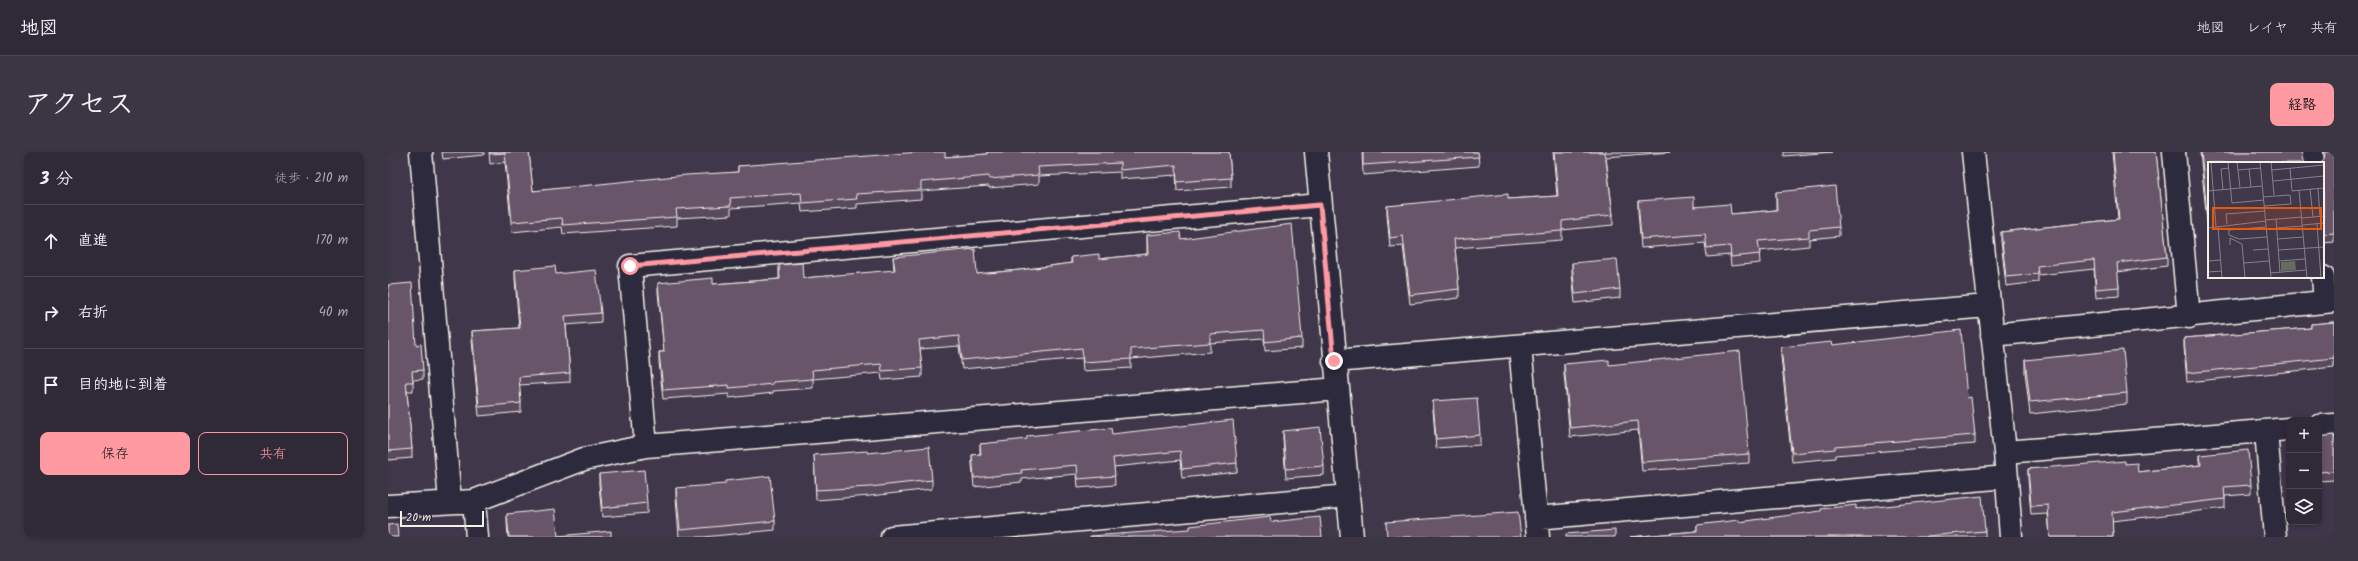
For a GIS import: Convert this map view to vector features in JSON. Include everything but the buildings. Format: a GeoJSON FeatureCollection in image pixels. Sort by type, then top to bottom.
{"type":"FeatureCollection","features":[{"type":"Feature","properties":{"kind":"street"},"geometry":{"type":"LineString","coordinates":[[421,152],[450,502]]}},
{"type":"Feature","properties":{"kind":"street"},"geometry":{"type":"LineString","coordinates":[[1316,152],[1334,361],[1352,537]]}},
{"type":"Feature","properties":{"kind":"street"},"geometry":{"type":"LineString","coordinates":[[1973,152],[1988,306],[2005,452],[2012,537]]}},
{"type":"Feature","properties":{"kind":"street"},"geometry":{"type":"LineString","coordinates":[[2174,152],[2189,317]]}},
{"type":"Feature","properties":{"kind":"street"},"geometry":{"type":"LineString","coordinates":[[2312,152],[2313,162]]}},
{"type":"Feature","properties":{"kind":"street"},"geometry":{"type":"LineString","coordinates":[[646,446],[630,266],[1320,205]]}},
{"type":"Feature","properties":{"kind":"street"},"geometry":{"type":"LineString","coordinates":[[1992,335],[2189,317],[2330,302],[2323,278]]}},
{"type":"Feature","properties":{"kind":"street"},"geometry":{"type":"LineString","coordinates":[[1334,361],[1520,347],[1988,306]]}},
{"type":"Feature","properties":{"kind":"street"},"geometry":{"type":"LineString","coordinates":[[1520,347],[1537,527],[2007,477]]}},
{"type":"Feature","properties":{"kind":"street"},"geometry":{"type":"LineString","coordinates":[[388,506],[474,501],[584,459],[646,446],[1338,389]]}},
{"type":"Feature","properties":{"kind":"street"},"geometry":{"type":"LineString","coordinates":[[2322,426],[2334,425]]}},
{"type":"Feature","properties":{"kind":"street"},"geometry":{"type":"LineString","coordinates":[[2005,452],[2286,429]]}},
{"type":"Feature","properties":{"kind":"street"},"geometry":{"type":"LineString","coordinates":[[2266,431],[2275,537]]}},
{"type":"Feature","properties":{"kind":"street"},"geometry":{"type":"LineString","coordinates":[[892,537],[1348,496]]}},
{"type":"Feature","properties":{"kind":"street"},"geometry":{"type":"LineString","coordinates":[[474,501],[477,537]]}},
{"type":"Feature","properties":{"kind":"route"},"geometry":{"type":"LineString","coordinates":[[630,266],[1320,205],[1334,361]]}}]}
